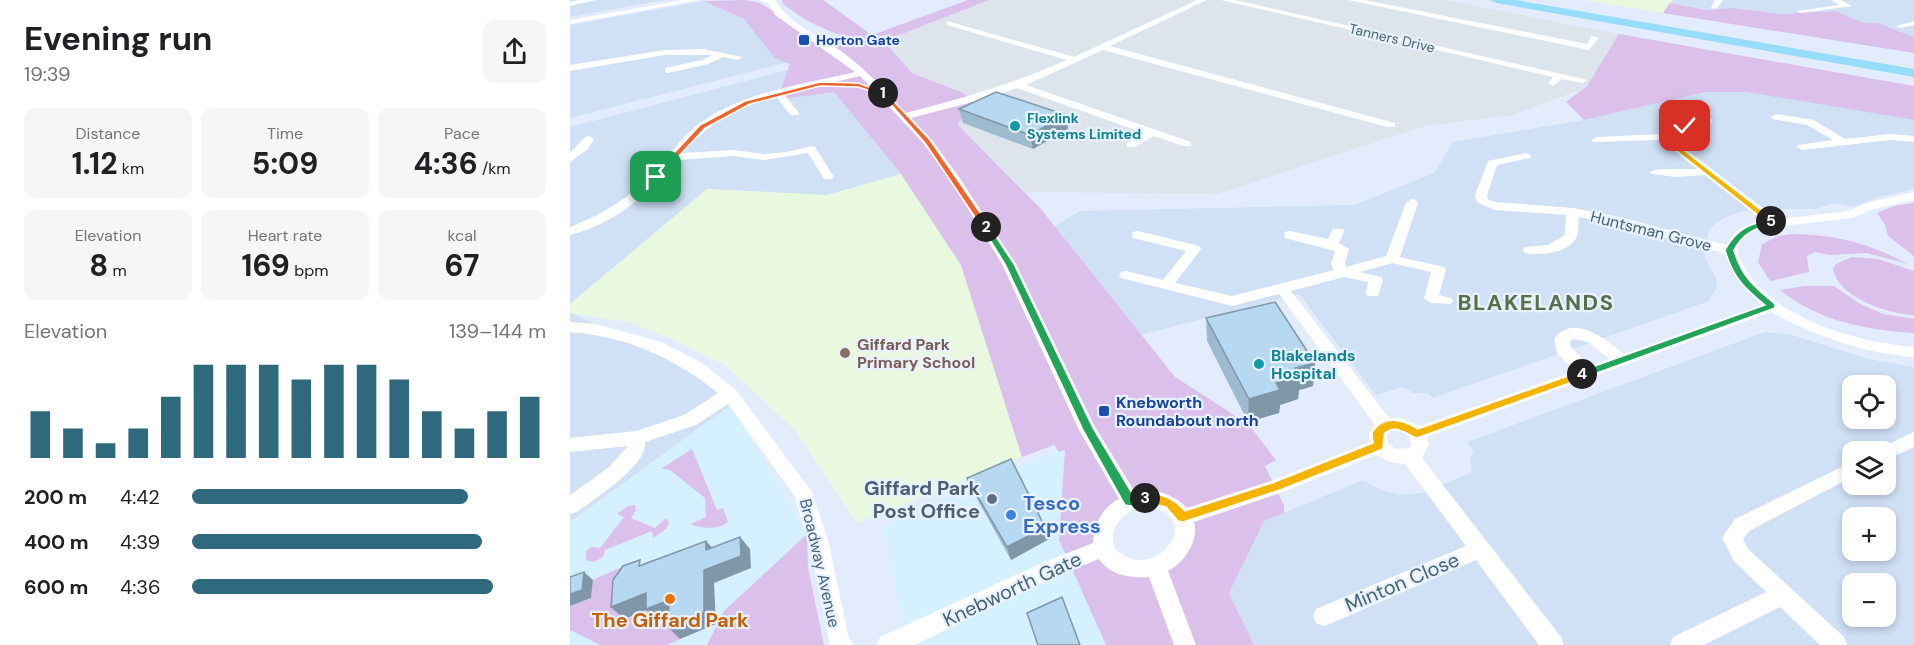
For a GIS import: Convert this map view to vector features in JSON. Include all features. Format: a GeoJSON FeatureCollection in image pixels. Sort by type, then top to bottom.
{"type":"FeatureCollection","features":[{"type":"Feature","properties":{"kind":"highway"},"geometry":{"type":"LineString","coordinates":[[1496,0],[1914,73]]}},
{"type":"Feature","properties":{"kind":"highway"},"geometry":{"type":"LineString","coordinates":[[1528,0],[1914,65]]}},
{"type":"Feature","properties":{"kind":"street"},"geometry":{"type":"LineString","coordinates":[[570,4],[592,0]]}},
{"type":"Feature","properties":{"kind":"street"},"geometry":{"type":"LineString","coordinates":[[570,22],[696,0]]}},
{"type":"Feature","properties":{"kind":"street"},"geometry":{"type":"LineString","coordinates":[[905,116],[981,98],[1017,85],[1203,0]]}},
{"type":"Feature","properties":{"kind":"street","name":"Tanners Drive"},"geometry":{"type":"LineString","coordinates":[[1225,0],[1557,79],[1583,80]]}},
{"type":"Feature","properties":{"kind":"street","name":"Tanners Drive"},"geometry":{"type":"LineString","coordinates":[[1352,0],[1589,47],[1595,38]]}},
{"type":"Feature","properties":{"kind":"street"},"geometry":{"type":"LineString","coordinates":[[1801,11],[1848,6],[1835,0]]}},
{"type":"Feature","properties":{"kind":"street"},"geometry":{"type":"LineString","coordinates":[[769,1],[778,13],[839,54],[862,73],[928,142],[955,179],[1009,264],[1088,430],[1130,501]]}},
{"type":"Feature","properties":{"kind":"street"},"geometry":{"type":"LineString","coordinates":[[951,23],[1075,60]]}},
{"type":"Feature","properties":{"kind":"street"},"geometry":{"type":"LineString","coordinates":[[1900,26],[1914,23]]}},
{"type":"Feature","properties":{"kind":"street"},"geometry":{"type":"LineString","coordinates":[[1102,48],[1391,125]]}},
{"type":"Feature","properties":{"kind":"street"},"geometry":{"type":"LineString","coordinates":[[570,68],[652,53],[685,50],[738,57]]}},
{"type":"Feature","properties":{"kind":"street"},"geometry":{"type":"LineString","coordinates":[[668,70],[705,62],[722,54]]}},
{"type":"Feature","properties":{"kind":"street"},"geometry":{"type":"LineString","coordinates":[[570,231],[617,209],[642,191],[702,127],[728,111],[747,103],[862,73]]}},
{"type":"Feature","properties":{"kind":"street"},"geometry":{"type":"LineString","coordinates":[[820,84],[858,85],[907,103],[945,106]]}},
{"type":"Feature","properties":{"kind":"street"},"geometry":{"type":"LineString","coordinates":[[1017,85],[1187,144]]}},
{"type":"Feature","properties":{"kind":"street"},"geometry":{"type":"LineString","coordinates":[[779,94],[795,113]]}},
{"type":"Feature","properties":{"kind":"street"},"geometry":{"type":"LineString","coordinates":[[1776,117],[1810,122],[1843,142]]}},
{"type":"Feature","properties":{"kind":"street"},"geometry":{"type":"LineString","coordinates":[[1597,140],[1663,137],[1685,126],[1708,121]]}},
{"type":"Feature","properties":{"kind":"street"},"geometry":{"type":"LineString","coordinates":[[1131,145],[1151,133]]}},
{"type":"Feature","properties":{"kind":"street"},"geometry":{"type":"LineString","coordinates":[[1663,137],[1772,222]]}},
{"type":"Feature","properties":{"kind":"street"},"geometry":{"type":"LineString","coordinates":[[1802,147],[1890,137],[1914,139]]}},
{"type":"Feature","properties":{"kind":"street"},"geometry":{"type":"LineString","coordinates":[[570,159],[584,147],[589,139]]}},
{"type":"Feature","properties":{"kind":"street"},"geometry":{"type":"LineString","coordinates":[[672,157],[734,153],[764,157],[787,155],[808,144],[828,177]]}},
{"type":"Feature","properties":{"kind":"street","name":"Huntsman Grove"},"geometry":{"type":"LineString","coordinates":[[1526,156],[1506,158],[1492,163],[1482,195],[1484,202],[1494,206],[1573,212],[1619,221],[1730,250]]}},
{"type":"Feature","properties":{"kind":"street"},"geometry":{"type":"LineString","coordinates":[[1656,172],[1676,174],[1707,171]]}},
{"type":"Feature","properties":{"kind":"street"},"geometry":{"type":"LineString","coordinates":[[1913,353],[1860,344],[1806,325],[1772,306],[1752,290],[1735,269],[1730,250],[1737,236],[1754,226],[1851,214],[1870,206],[1914,196]]}},
{"type":"Feature","properties":{"kind":"street"},"geometry":{"type":"LineString","coordinates":[[1392,259],[1412,203]]}},
{"type":"Feature","properties":{"kind":"street","name":"Huntsman Grove"},"geometry":{"type":"LineString","coordinates":[[1530,250],[1544,250],[1562,244],[1571,236],[1573,212]]}},
{"type":"Feature","properties":{"kind":"street"},"geometry":{"type":"LineString","coordinates":[[1138,235],[1194,249]]}},
{"type":"Feature","properties":{"kind":"street"},"geometry":{"type":"LineString","coordinates":[[1290,235],[1335,238],[1342,249],[1338,264],[1342,272]]}},
{"type":"Feature","properties":{"kind":"street"},"geometry":{"type":"LineString","coordinates":[[1166,285],[1203,237]]}},
{"type":"Feature","properties":{"kind":"street"},"geometry":{"type":"LineString","coordinates":[[1126,274],[1232,301],[1282,290],[1392,259],[1440,270],[1431,298],[1446,301]]}},
{"type":"Feature","properties":{"kind":"street"},"geometry":{"type":"LineString","coordinates":[[1342,272],[1376,280],[1373,293]]}},
{"type":"Feature","properties":{"kind":"street"},"geometry":{"type":"LineString","coordinates":[[1282,290],[1385,426]]}},
{"type":"Feature","properties":{"kind":"street"},"geometry":{"type":"LineString","coordinates":[[1417,434],[1772,306]]}},
{"type":"Feature","properties":{"kind":"street","name":"Broadway Avenue"},"geometry":{"type":"LineString","coordinates":[[570,327],[596,329],[656,346],[696,366],[730,394],[803,492],[819,544],[838,638],[842,645]]}},
{"type":"Feature","properties":{"kind":"street"},"geometry":{"type":"LineString","coordinates":[[1586,373],[1563,350],[1562,339],[1566,336],[1579,333],[1587,335],[1621,360]]}},
{"type":"Feature","properties":{"kind":"street"},"geometry":{"type":"LineString","coordinates":[[570,445],[636,438],[690,420],[730,394]]}},
{"type":"Feature","properties":{"kind":"street"},"geometry":{"type":"LineString","coordinates":[[1399,424],[1417,434],[1419,449],[1410,456],[1392,456],[1379,446],[1378,432],[1385,426],[1399,424]]}},
{"type":"Feature","properties":{"kind":"street"},"geometry":{"type":"LineString","coordinates":[[570,506],[616,472],[637,448],[636,438]]}},
{"type":"Feature","properties":{"kind":"street"},"geometry":{"type":"LineString","coordinates":[[1896,448],[1914,439]]}},
{"type":"Feature","properties":{"kind":"street"},"geometry":{"type":"LineString","coordinates":[[1183,517],[1276,487],[1379,446]]}},
{"type":"Feature","properties":{"kind":"street","name":"Minton Close"},"geometry":{"type":"LineString","coordinates":[[1410,456],[1553,645]]}},
{"type":"Feature","properties":{"kind":"street"},"geometry":{"type":"LineString","coordinates":[[1836,645],[1741,555],[1732,538],[1742,525],[1842,474]]}},
{"type":"Feature","properties":{"kind":"street"},"geometry":{"type":"LineString","coordinates":[[1140,498],[1161,499],[1178,509],[1183,517],[1184,541],[1177,553],[1156,567],[1142,570],[1123,566],[1111,560],[1104,548],[1102,537],[1107,520],[1119,506],[1130,501],[1140,498]]}},
{"type":"Feature","properties":{"kind":"street","name":"Knebworth Gate"},"geometry":{"type":"LineString","coordinates":[[888,645],[924,631],[1067,560],[1104,548]]}},
{"type":"Feature","properties":{"kind":"street","name":"Minton Close"},"geometry":{"type":"LineString","coordinates":[[1324,616],[1480,549]]}},
{"type":"Feature","properties":{"kind":"street"},"geometry":{"type":"LineString","coordinates":[[1156,567],[1185,645]]}},
{"type":"Feature","properties":{"kind":"street"},"geometry":{"type":"LineString","coordinates":[[1682,645],[1782,595]]}},
{"type":"Feature","properties":{"kind":"shaded area"},"geometry":{"type":"Polygon","coordinates":[[[570,0],[665,0],[570,17],[570,0]]]}},
{"type":"Feature","properties":{"kind":"shaded area"},"geometry":{"type":"Polygon","coordinates":[[[745,0],[760,3],[821,41],[843,36],[804,19],[783,4],[782,0],[823,0],[872,35],[968,0],[989,0],[884,41],[912,73],[961,92],[979,103],[957,124],[1041,209],[1175,377],[1253,430],[1276,460],[1265,466],[1284,505],[1284,513],[1264,521],[1229,593],[1254,645],[1106,645],[1059,540],[1065,450],[1059,452],[1054,445],[1022,457],[961,265],[901,174],[834,92],[783,99],[779,94],[790,64],[775,58],[744,19],[704,1],[745,0]],[[1170,503],[1119,506],[1104,548],[1132,569],[1184,541],[1170,503]]]}},
{"type":"Feature","properties":{"kind":"shaded area"},"geometry":{"type":"Polygon","coordinates":[[[989,0],[1445,0],[1619,34],[1587,87],[1513,115],[1425,126],[1217,194],[1026,192],[957,124],[978,103],[961,92],[912,73],[883,41],[989,0]]]}},
{"type":"Feature","properties":{"kind":"shaded area"},"geometry":{"type":"Polygon","coordinates":[[[1583,0],[1673,0],[1663,13],[1583,0]]]}},
{"type":"Feature","properties":{"kind":"shaded area"},"geometry":{"type":"Polygon","coordinates":[[[1673,0],[1914,0],[1914,37],[1878,23],[1864,23],[1836,11],[1781,14],[1713,8],[1706,10],[1670,3],[1673,0]]]}},
{"type":"Feature","properties":{"kind":"shaded area"},"geometry":{"type":"Polygon","coordinates":[[[704,1],[744,19],[788,62],[570,118],[570,25],[704,1]]]}},
{"type":"Feature","properties":{"kind":"shaded area"},"geometry":{"type":"Polygon","coordinates":[[[1670,3],[1706,10],[1732,8],[1781,14],[1836,11],[1864,23],[1878,23],[1914,37],[1914,53],[1663,13],[1670,3]]]}},
{"type":"Feature","properties":{"kind":"shaded area"},"geometry":{"type":"Polygon","coordinates":[[[1619,34],[1914,86],[1914,120],[1746,92],[1705,92],[1584,120],[1566,102],[1587,86],[1619,34]]]}},
{"type":"Feature","properties":{"kind":"shaded area"},"geometry":{"type":"Polygon","coordinates":[[[788,70],[779,94],[834,92],[901,174],[827,195],[707,189],[570,304],[570,127],[788,70]]]}},
{"type":"Feature","properties":{"kind":"shaded area"},"geometry":{"type":"Polygon","coordinates":[[[1705,92],[1746,92],[1914,120],[1914,189],[1875,198],[1853,207],[1834,203],[1816,209],[1767,209],[1740,212],[1728,216],[1708,231],[1705,258],[1716,278],[1717,287],[1709,301],[1433,398],[1428,393],[1413,393],[1403,387],[1376,395],[1299,294],[1140,335],[1053,227],[1080,211],[1355,205],[1434,173],[1453,142],[1584,120],[1705,92]]]}},
{"type":"Feature","properties":{"kind":"shaded area","name":"Giffard Park Primary School"},"geometry":{"type":"Polygon","coordinates":[[[901,174],[961,265],[1022,457],[857,523],[796,431],[725,365],[676,341],[628,322],[570,313],[570,304],[707,189],[827,195],[901,174]]]}},
{"type":"Feature","properties":{"kind":"shaded area"},"geometry":{"type":"Polygon","coordinates":[[[1914,203],[1914,256],[1888,236],[1885,225],[1877,213],[1894,206],[1914,203]]]}},
{"type":"Feature","properties":{"kind":"shaded area"},"geometry":{"type":"Polygon","coordinates":[[[1793,234],[1839,238],[1866,246],[1908,264],[1867,253],[1830,255],[1815,252],[1807,256],[1809,272],[1770,281],[1758,262],[1762,244],[1778,236],[1793,234]]]}},
{"type":"Feature","properties":{"kind":"shaded area"},"geometry":{"type":"Polygon","coordinates":[[[1852,257],[1878,259],[1914,271],[1914,315],[1879,308],[1854,296],[1844,288],[1833,269],[1836,264],[1852,257]]]}},
{"type":"Feature","properties":{"kind":"shaded area"},"geometry":{"type":"Polygon","coordinates":[[[1804,286],[1834,286],[1860,304],[1883,314],[1914,319],[1914,333],[1843,322],[1810,309],[1780,290],[1804,286]]]}},
{"type":"Feature","properties":{"kind":"shaded area"},"geometry":{"type":"Polygon","coordinates":[[[570,313],[682,362],[731,405],[570,522],[570,313]]]}},
{"type":"Feature","properties":{"kind":"shaded area"},"geometry":{"type":"Polygon","coordinates":[[[1765,332],[1792,335],[1868,359],[1914,367],[1914,645],[1254,645],[1229,593],[1264,521],[1363,480],[1381,490],[1400,495],[1422,493],[1472,472],[1470,457],[1474,451],[1467,442],[1765,332]]]}},
{"type":"Feature","properties":{"kind":"shaded area"},"geometry":{"type":"Polygon","coordinates":[[[731,405],[807,534],[724,611],[707,645],[570,645],[570,522],[731,405]]]}},
{"type":"Feature","properties":{"kind":"shaded area"},"geometry":{"type":"Polygon","coordinates":[[[1064,448],[1059,540],[1106,645],[907,645],[883,527],[1064,448]]]}},
{"type":"Feature","properties":{"kind":"shaded area"},"geometry":{"type":"Polygon","coordinates":[[[692,449],[717,510],[723,508],[728,522],[724,525],[705,528],[690,524],[706,517],[705,498],[670,470],[661,469],[692,449]]]}},
{"type":"Feature","properties":{"kind":"shaded area"},"geometry":{"type":"Polygon","coordinates":[[[635,505],[636,510],[631,518],[655,528],[666,518],[669,522],[666,529],[653,538],[652,531],[605,550],[603,557],[594,562],[586,560],[586,551],[591,547],[600,548],[624,517],[617,514],[628,506],[635,505]]]}},
{"type":"Feature","properties":{"kind":"shaded area"},"geometry":{"type":"Polygon","coordinates":[[[807,534],[808,568],[824,645],[707,645],[724,611],[807,534]]]}},
{"type":"Feature","properties":{"kind":"shaded area"},"geometry":{"type":"Polygon","coordinates":[[[635,561],[658,605],[680,612],[681,638],[716,624],[666,645],[600,645],[570,630],[570,606],[591,598],[593,580],[635,561]]]}},
{"type":"Feature","properties":{"kind":"building"},"geometry":{"type":"Polygon","coordinates":[[[996,92],[1066,115],[1030,135],[959,109],[996,92]]]}},
{"type":"Feature","properties":{"kind":"building","name":"Blakelands Hospital"},"geometry":{"type":"Polygon","coordinates":[[[1275,302],[1315,363],[1295,368],[1300,376],[1276,383],[1280,390],[1249,399],[1206,318],[1275,302]]]}},
{"type":"Feature","properties":{"kind":"building","name":"Tesco Express"},"geometry":{"type":"Polygon","coordinates":[[[1011,459],[1045,527],[1007,547],[967,478],[1011,459]]]}},
{"type":"Feature","properties":{"kind":"building"},"geometry":{"type":"Polygon","coordinates":[[[740,537],[741,556],[704,570],[704,612],[668,627],[669,600],[646,609],[646,593],[611,607],[613,580],[623,566],[640,560],[639,566],[706,541],[706,550],[740,537]]]}},
{"type":"Feature","properties":{"kind":"building"},"geometry":{"type":"Polygon","coordinates":[[[584,572],[582,590],[570,594],[570,577],[584,572]]]}},
{"type":"Feature","properties":{"kind":"building"},"geometry":{"type":"Polygon","coordinates":[[[1062,597],[1080,645],[1038,645],[1027,613],[1062,597]]]}},
{"type":"Feature","properties":{"kind":"place","name":"Horton Gate"},"geometry":{"type":"Point","coordinates":[804,40]}},
{"type":"Feature","properties":{"kind":"place","name":"Flexlink Systems Limited"},"geometry":{"type":"Point","coordinates":[1015,126]}},
{"type":"Feature","properties":{"kind":"place","name":"Giffard Park Primary School"},"geometry":{"type":"Point","coordinates":[845,353]}},
{"type":"Feature","properties":{"kind":"place","name":"Blakelands Hospital"},"geometry":{"type":"Point","coordinates":[1259,364]}},
{"type":"Feature","properties":{"kind":"place","name":"Knebworth Roundabout north"},"geometry":{"type":"Point","coordinates":[1104,411]}},
{"type":"Feature","properties":{"kind":"place","name":"Giffard Park Post Office"},"geometry":{"type":"Point","coordinates":[992,499]}},
{"type":"Feature","properties":{"kind":"place","name":"Tesco Express"},"geometry":{"type":"Point","coordinates":[1011,515]}},
{"type":"Feature","properties":{"kind":"place","name":"The Giffard Park"},"geometry":{"type":"Point","coordinates":[670,599]}},
{"type":"Feature","properties":{"kind":"district","name":"BLAKELANDS"},"geometry":{"type":"Point","coordinates":[1536,302]}},
{"type":"Feature","properties":{"kind":"route"},"geometry":{"type":"LineString","coordinates":[[656,177],[702,127],[728,111],[747,103],[820,84],[858,85],[882,92],[928,142],[955,179],[1009,264],[1088,430],[1130,501],[1140,498],[1161,499],[1178,509],[1183,517],[1276,487],[1379,446],[1378,432],[1385,426],[1399,424],[1412,429],[1417,434],[1772,306],[1752,290],[1735,269],[1730,250],[1737,236],[1754,226],[1772,222],[1663,137],[1685,126]]}}]}
